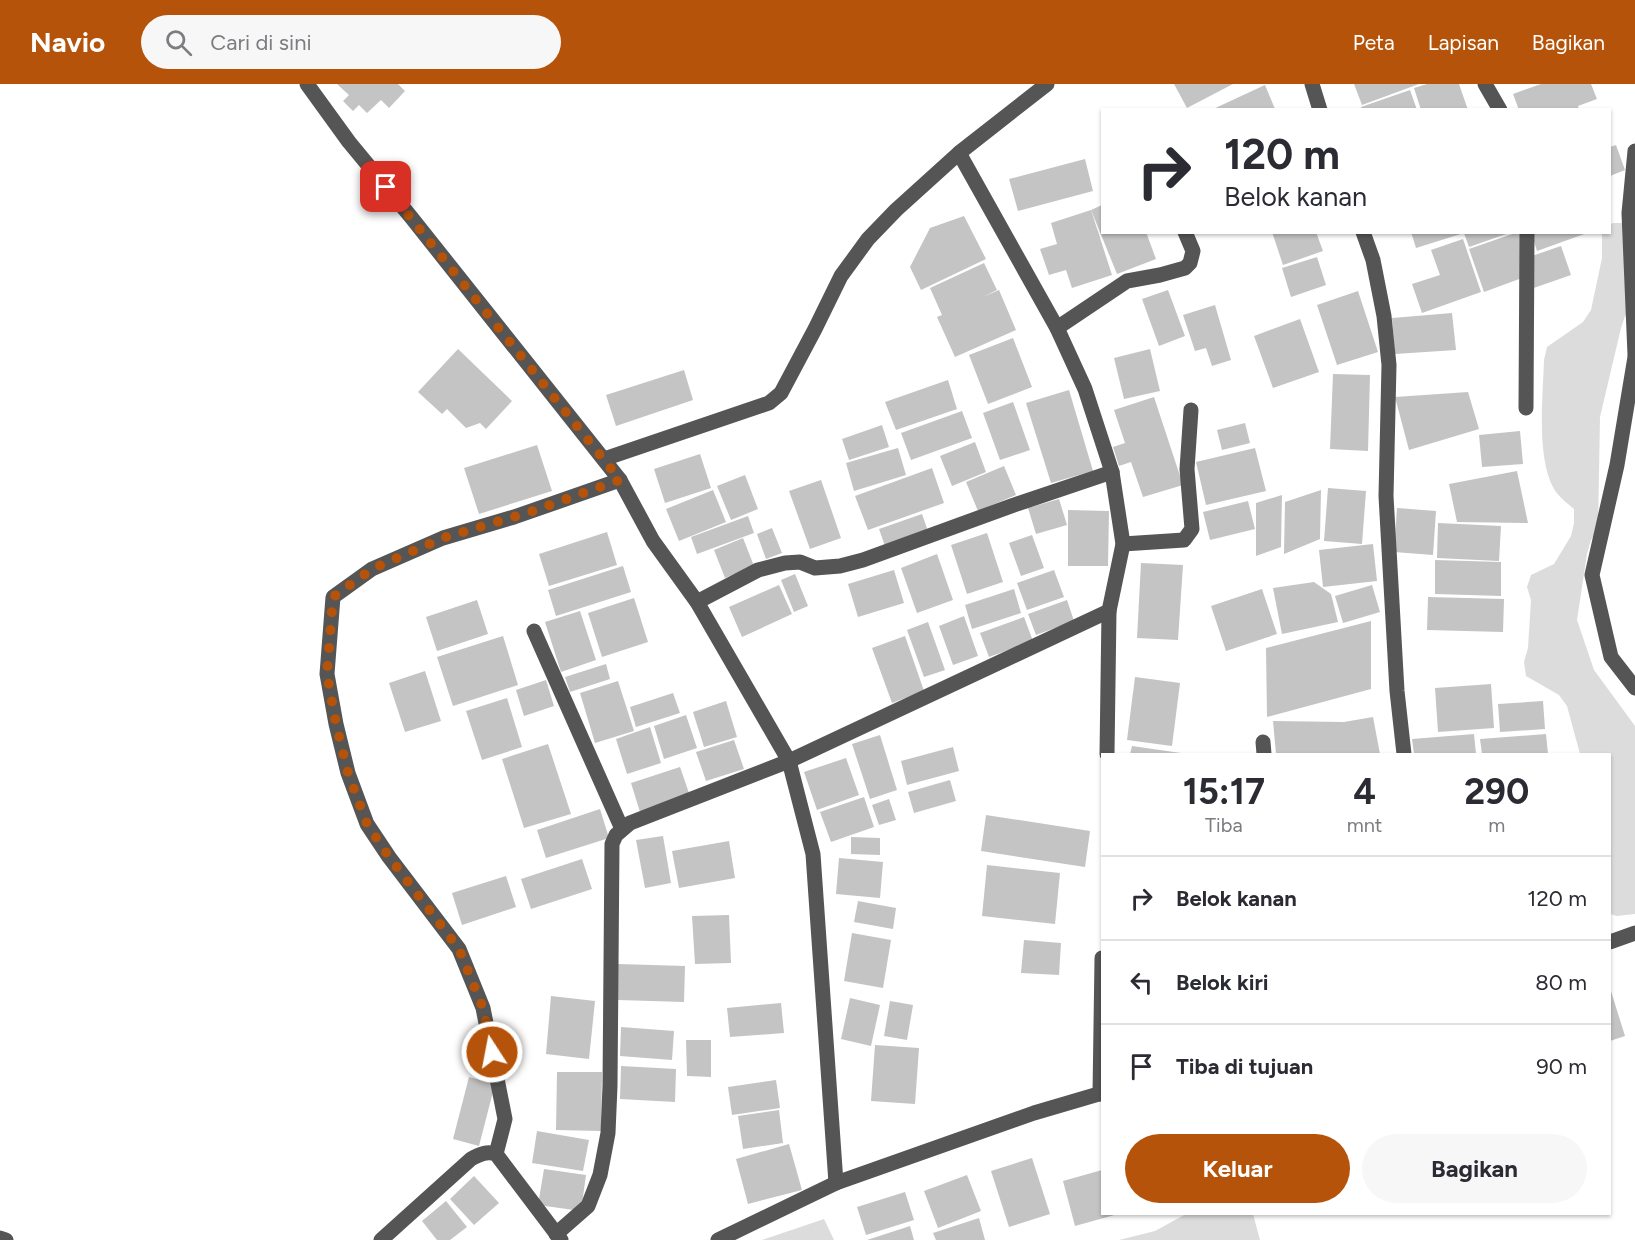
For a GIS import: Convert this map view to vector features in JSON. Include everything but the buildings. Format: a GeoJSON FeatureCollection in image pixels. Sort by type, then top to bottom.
{"type":"FeatureCollection","features":[{"type":"Feature","properties":{"kind":"street"},"geometry":{"type":"LineString","coordinates":[[307,84],[349,142],[620,480],[653,541],[697,602],[789,761],[813,854],[836,1184]]}},
{"type":"Feature","properties":{"kind":"street"},"geometry":{"type":"LineString","coordinates":[[604,459],[769,403],[781,393],[841,276],[868,239],[896,210],[959,153],[1047,84]]}},
{"type":"Feature","properties":{"kind":"street"},"geometry":{"type":"LineString","coordinates":[[1312,84],[1319,108]]}},
{"type":"Feature","properties":{"kind":"street"},"geometry":{"type":"LineString","coordinates":[[1485,84],[1499,108]]}},
{"type":"Feature","properties":{"kind":"street"},"geometry":{"type":"LineString","coordinates":[[1635,151],[1629,213],[1635,356],[1617,465],[1592,575],[1611,657],[1635,688]]}},
{"type":"Feature","properties":{"kind":"street"},"geometry":{"type":"LineString","coordinates":[[959,153],[1057,328],[1085,389],[1112,472],[1123,544],[1109,611],[1107,753]]}},
{"type":"Feature","properties":{"kind":"street"},"geometry":{"type":"LineString","coordinates":[[1057,328],[1127,281],[1185,268],[1190,263],[1193,251],[1186,234]]}},
{"type":"Feature","properties":{"kind":"street"},"geometry":{"type":"LineString","coordinates":[[1364,234],[1373,260],[1384,316],[1389,365],[1386,496],[1396,691],[1404,753]]}},
{"type":"Feature","properties":{"kind":"street"},"geometry":{"type":"LineString","coordinates":[[1526,408],[1527,234]]}},
{"type":"Feature","properties":{"kind":"street"},"geometry":{"type":"LineString","coordinates":[[1123,544],[1184,540],[1192,529],[1187,470],[1191,410]]}},
{"type":"Feature","properties":{"kind":"street"},"geometry":{"type":"LineString","coordinates":[[697,602],[758,570],[785,563],[800,562],[815,568],[840,566],[863,560],[1112,472]]}},
{"type":"Feature","properties":{"kind":"street"},"geometry":{"type":"LineString","coordinates":[[496,1154],[505,1119],[483,1008],[459,949],[389,857],[367,824],[348,773],[327,674],[333,597],[372,569],[443,538],[523,514],[620,480]]}},
{"type":"Feature","properties":{"kind":"street"},"geometry":{"type":"LineString","coordinates":[[381,1240],[471,1159],[488,1152],[496,1154],[558,1237],[588,1206],[600,1176],[608,1133],[612,844],[622,829],[630,823],[789,761],[1109,611]]}},
{"type":"Feature","properties":{"kind":"street"},"geometry":{"type":"LineString","coordinates":[[534,631],[622,829]]}},
{"type":"Feature","properties":{"kind":"street"},"geometry":{"type":"LineString","coordinates":[[1611,942],[1635,933]]}},
{"type":"Feature","properties":{"kind":"street"},"geometry":{"type":"LineString","coordinates":[[718,1240],[836,1184],[1034,1113],[1101,1093]]}},
{"type":"Feature","properties":{"kind":"street"},"geometry":{"type":"LineString","coordinates":[[0,1238],[6,1240]]}},
{"type":"Feature","properties":{"kind":"shaded area"},"geometry":{"type":"Polygon","coordinates":[[[1635,223],[1635,307],[1625,316],[1621,328],[1600,417],[1598,529],[1591,540],[1587,554],[1577,620],[1594,670],[1635,726],[1635,914],[1617,916],[1611,914],[1611,753],[1580,753],[1567,706],[1559,695],[1526,676],[1524,662],[1528,648],[1531,600],[1527,587],[1531,575],[1554,564],[1571,536],[1574,523],[1574,509],[1554,489],[1548,476],[1545,460],[1542,426],[1544,360],[1547,347],[1583,322],[1591,310],[1602,258],[1602,234],[1611,234],[1611,224],[1635,223]]]}},
{"type":"Feature","properties":{"kind":"shaded area"},"geometry":{"type":"Polygon","coordinates":[[[1184,1215],[1253,1215],[1260,1240],[1119,1240],[1155,1231],[1184,1215]]]}},
{"type":"Feature","properties":{"kind":"shaded area"},"geometry":{"type":"Polygon","coordinates":[[[824,1219],[834,1240],[762,1240],[824,1219]]]}},
{"type":"Feature","properties":{"kind":"route"},"geometry":{"type":"LineString","coordinates":[[386,187],[620,480],[530,512],[443,538],[372,569],[333,597],[327,674],[348,773],[367,824],[389,857],[459,949],[483,1008],[492,1052]]}}]}
